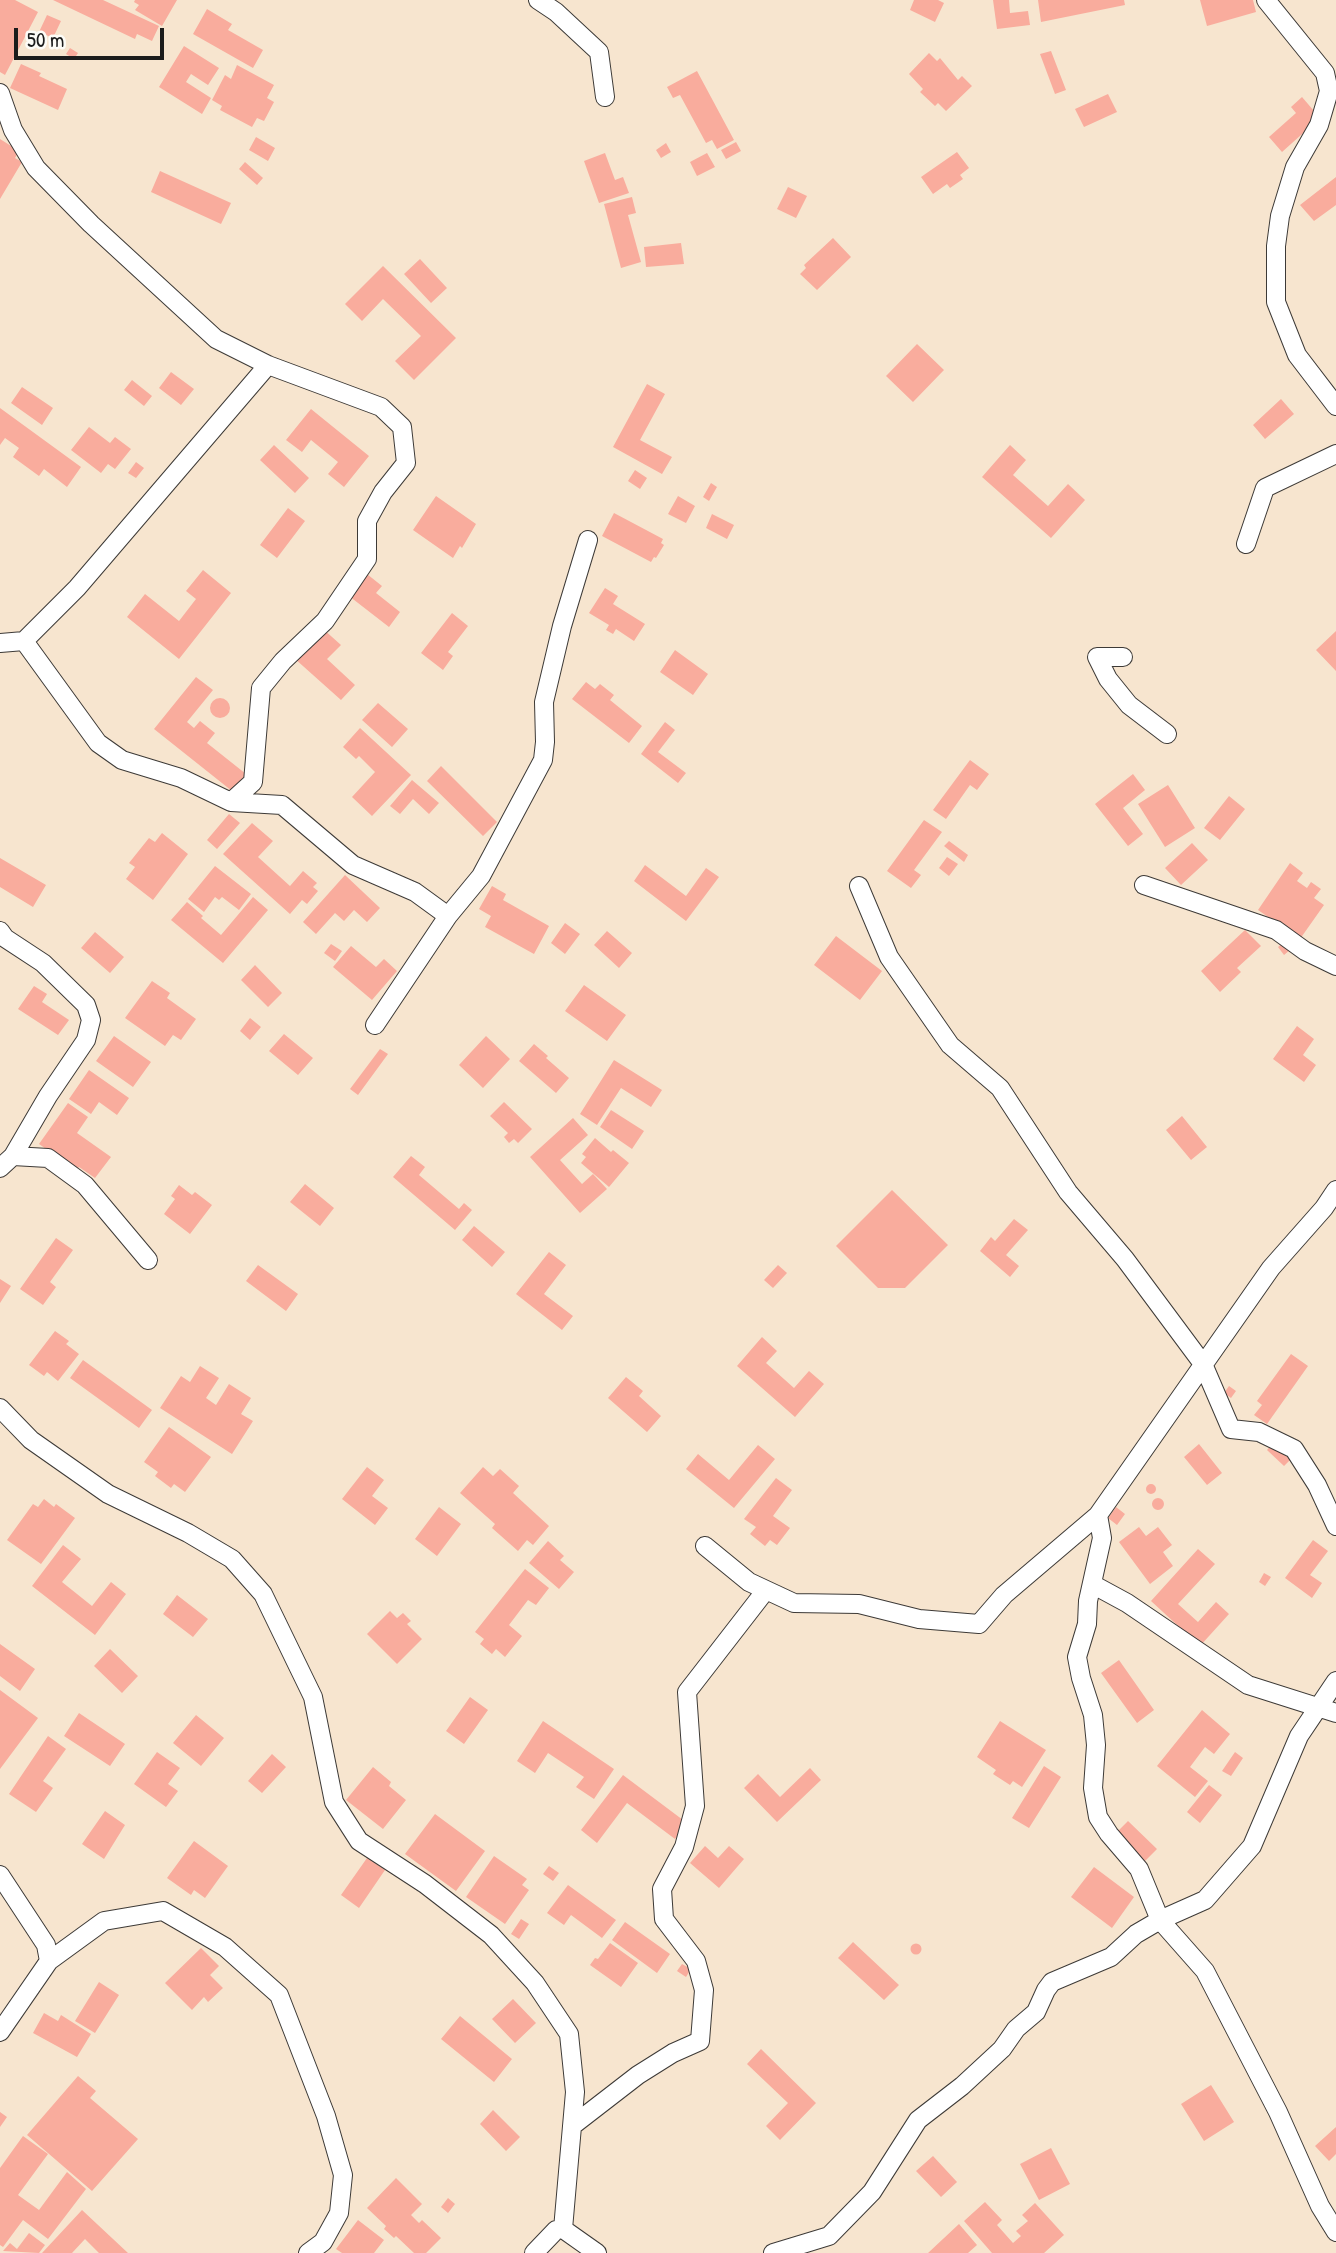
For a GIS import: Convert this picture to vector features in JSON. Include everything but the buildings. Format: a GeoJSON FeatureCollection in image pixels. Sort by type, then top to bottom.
{"type":"FeatureCollection","features":[{"type":"Feature","properties":{"kind":"street"},"geometry":{"type":"LineString","coordinates":[[538,0],[556,12],[598,52],[605,97]]}},
{"type":"Feature","properties":{"kind":"street"},"geometry":{"type":"LineString","coordinates":[[1266,0],[1325,73],[1329,91],[1319,125],[1295,167],[1280,216],[1276,246],[1276,302],[1297,355],[1336,406]]}},
{"type":"Feature","properties":{"kind":"street"},"geometry":{"type":"LineString","coordinates":[[0,93],[13,130],[36,168],[91,224],[216,339],[268,365],[381,407],[402,428],[406,463],[383,492],[367,521],[367,559],[325,621],[261,688],[253,782],[232,802]]}},
{"type":"Feature","properties":{"kind":"street"},"geometry":{"type":"LineString","coordinates":[[0,643],[24,641],[77,588],[268,365]]}},
{"type":"Feature","properties":{"kind":"street"},"geometry":{"type":"LineString","coordinates":[[1246,544],[1265,488],[1336,454]]}},
{"type":"Feature","properties":{"kind":"street"},"geometry":{"type":"LineString","coordinates":[[376,1025],[448,916],[481,876],[542,760],[545,742],[544,702],[562,626],[589,540]]}},
{"type":"Feature","properties":{"kind":"street"},"geometry":{"type":"LineString","coordinates":[[24,641],[98,743],[122,760],[181,778],[232,802],[282,805],[353,865],[415,892],[448,916]]}},
{"type":"Feature","properties":{"kind":"street"},"geometry":{"type":"LineString","coordinates":[[1124,657],[1097,657],[1108,679],[1129,705],[1167,734]]}},
{"type":"Feature","properties":{"kind":"street"},"geometry":{"type":"LineString","coordinates":[[1144,885],[1276,930],[1305,951],[1336,966]]}},
{"type":"Feature","properties":{"kind":"street"},"geometry":{"type":"LineString","coordinates":[[859,886],[889,957],[950,1045],[1000,1088],[1068,1192],[1125,1259],[1203,1364],[1231,1429],[1259,1432],[1294,1449],[1318,1485],[1336,1526]]}},
{"type":"Feature","properties":{"kind":"street"},"geometry":{"type":"LineString","coordinates":[[0,931],[5,938],[43,963],[77,996],[86,1005],[91,1020],[86,1040],[6,1162]]}},
{"type":"Feature","properties":{"kind":"street"},"geometry":{"type":"LineString","coordinates":[[6,1162],[48,1158],[85,1185],[148,1260]]}},
{"type":"Feature","properties":{"kind":"street"},"geometry":{"type":"LineString","coordinates":[[705,1546],[750,1582],[794,1603],[859,1604],[919,1619],[979,1624],[1004,1595],[1098,1515],[1270,1268],[1324,1208],[1336,1190]]}},
{"type":"Feature","properties":{"kind":"street"},"geometry":{"type":"LineString","coordinates":[[0,1408],[31,1440],[108,1494],[188,1533],[232,1559],[263,1594],[313,1698],[334,1802],[359,1841],[425,1884],[491,1935],[535,1983],[569,2034],[575,2092],[563,2229]]}},
{"type":"Feature","properties":{"kind":"street"},"geometry":{"type":"LineString","coordinates":[[1098,1515],[1102,1538],[1088,1601],[1087,1624],[1077,1657],[1093,1715],[1096,1745],[1093,1788],[1098,1817],[1139,1869],[1160,1920],[1205,1971],[1278,2112],[1320,2206],[1336,2232]]}},
{"type":"Feature","properties":{"kind":"street"},"geometry":{"type":"LineString","coordinates":[[1092,1584],[1127,1603],[1248,1685],[1328,1711]]}},
{"type":"Feature","properties":{"kind":"street"},"geometry":{"type":"LineString","coordinates":[[572,2126],[638,2075],[700,2040],[704,1990],[696,1961],[664,1919],[662,1889],[684,1847],[695,1806],[687,1692],[766,1590]]}},
{"type":"Feature","properties":{"kind":"street"},"geometry":{"type":"LineString","coordinates":[[773,2253],[829,2236],[872,2193],[918,2120],[962,2086],[1003,2049],[1016,2029],[1036,2012],[1052,1982],[1111,1957],[1136,1934],[1205,1900],[1252,1846],[1299,1736],[1328,1711],[1336,1681]]}},
{"type":"Feature","properties":{"kind":"street"},"geometry":{"type":"LineString","coordinates":[[0,1875],[46,1945],[49,1961]]}},
{"type":"Feature","properties":{"kind":"street"},"geometry":{"type":"LineString","coordinates":[[0,2032],[49,1961],[104,1921],[163,1911],[225,1947],[279,1996],[326,2116],[343,2175],[339,2213],[323,2242],[308,2253]]}},
{"type":"Feature","properties":{"kind":"street"},"geometry":{"type":"LineString","coordinates":[[534,2253],[556,2230],[563,2229],[597,2253]]}}]}
